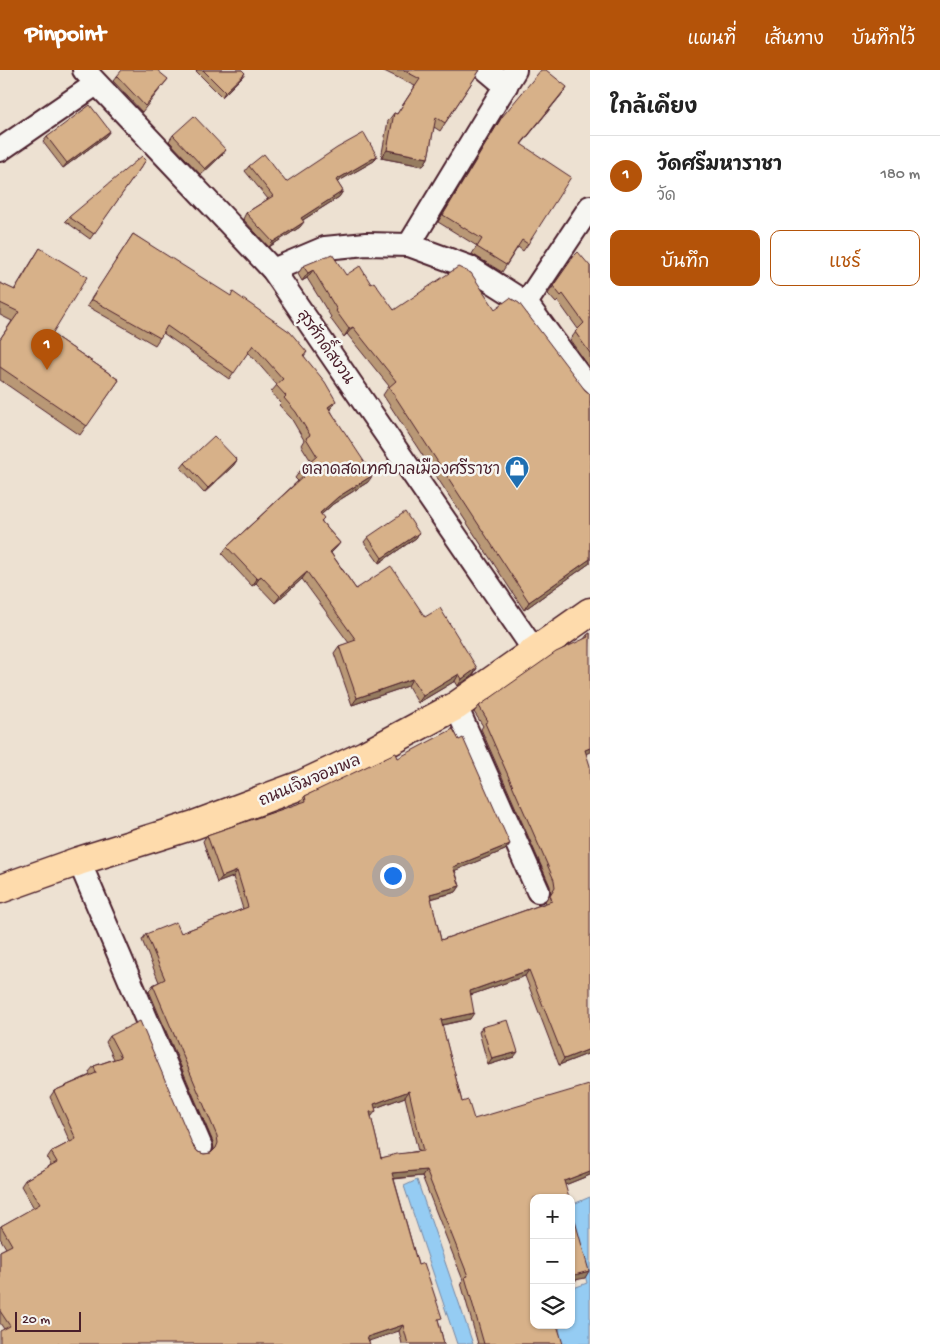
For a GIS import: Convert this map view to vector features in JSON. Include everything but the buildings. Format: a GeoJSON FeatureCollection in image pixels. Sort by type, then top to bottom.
{"type":"FeatureCollection","features":[{"type":"Feature","properties":{"kind":"main road","name":"ถนนเจิมจอมพล"},"geometry":{"type":"LineString","coordinates":[[0,889],[79,861],[194,825],[301,785],[365,755],[456,706],[590,612]]}},
{"type":"Feature","properties":{"kind":"street"},"geometry":{"type":"LineString","coordinates":[[409,245],[510,78],[487,70]]}},
{"type":"Feature","properties":{"kind":"street"},"geometry":{"type":"LineString","coordinates":[[0,150],[90,77]]}},
{"type":"Feature","properties":{"kind":"street","name":"สุรศักดิ์สงวน"},"geometry":{"type":"LineString","coordinates":[[90,77],[273,270],[534,650]]}},
{"type":"Feature","properties":{"kind":"street"},"geometry":{"type":"LineString","coordinates":[[526,303],[590,207]]}},
{"type":"Feature","properties":{"kind":"street"},"geometry":{"type":"LineString","coordinates":[[273,270],[325,248],[366,244],[409,245],[469,267],[526,303],[590,390]]}},
{"type":"Feature","properties":{"kind":"street"},"geometry":{"type":"LineString","coordinates":[[456,706],[538,891]]}},
{"type":"Feature","properties":{"kind":"street"},"geometry":{"type":"LineString","coordinates":[[79,861],[201,1147]]}},
{"type":"Feature","properties":{"kind":"water"},"geometry":{"type":"Polygon","coordinates":[[[417,1180],[473,1344],[457,1344],[404,1186],[417,1180]]]}},
{"type":"Feature","properties":{"kind":"water"},"geometry":{"type":"Polygon","coordinates":[[[590,1197],[590,1344],[561,1344],[559,1329],[575,1329],[575,1288],[587,1283],[575,1234],[575,1203],[590,1197]]]}},
{"type":"Feature","properties":{"kind":"place","name":"วัดศรีมหาราชา"},"geometry":{"type":"Point","coordinates":[47,370]}},
{"type":"Feature","properties":{"kind":"place","name":"ตลาดสดเทศบาลเมืองศรีราชา"},"geometry":{"type":"Point","coordinates":[517,489]}}]}
